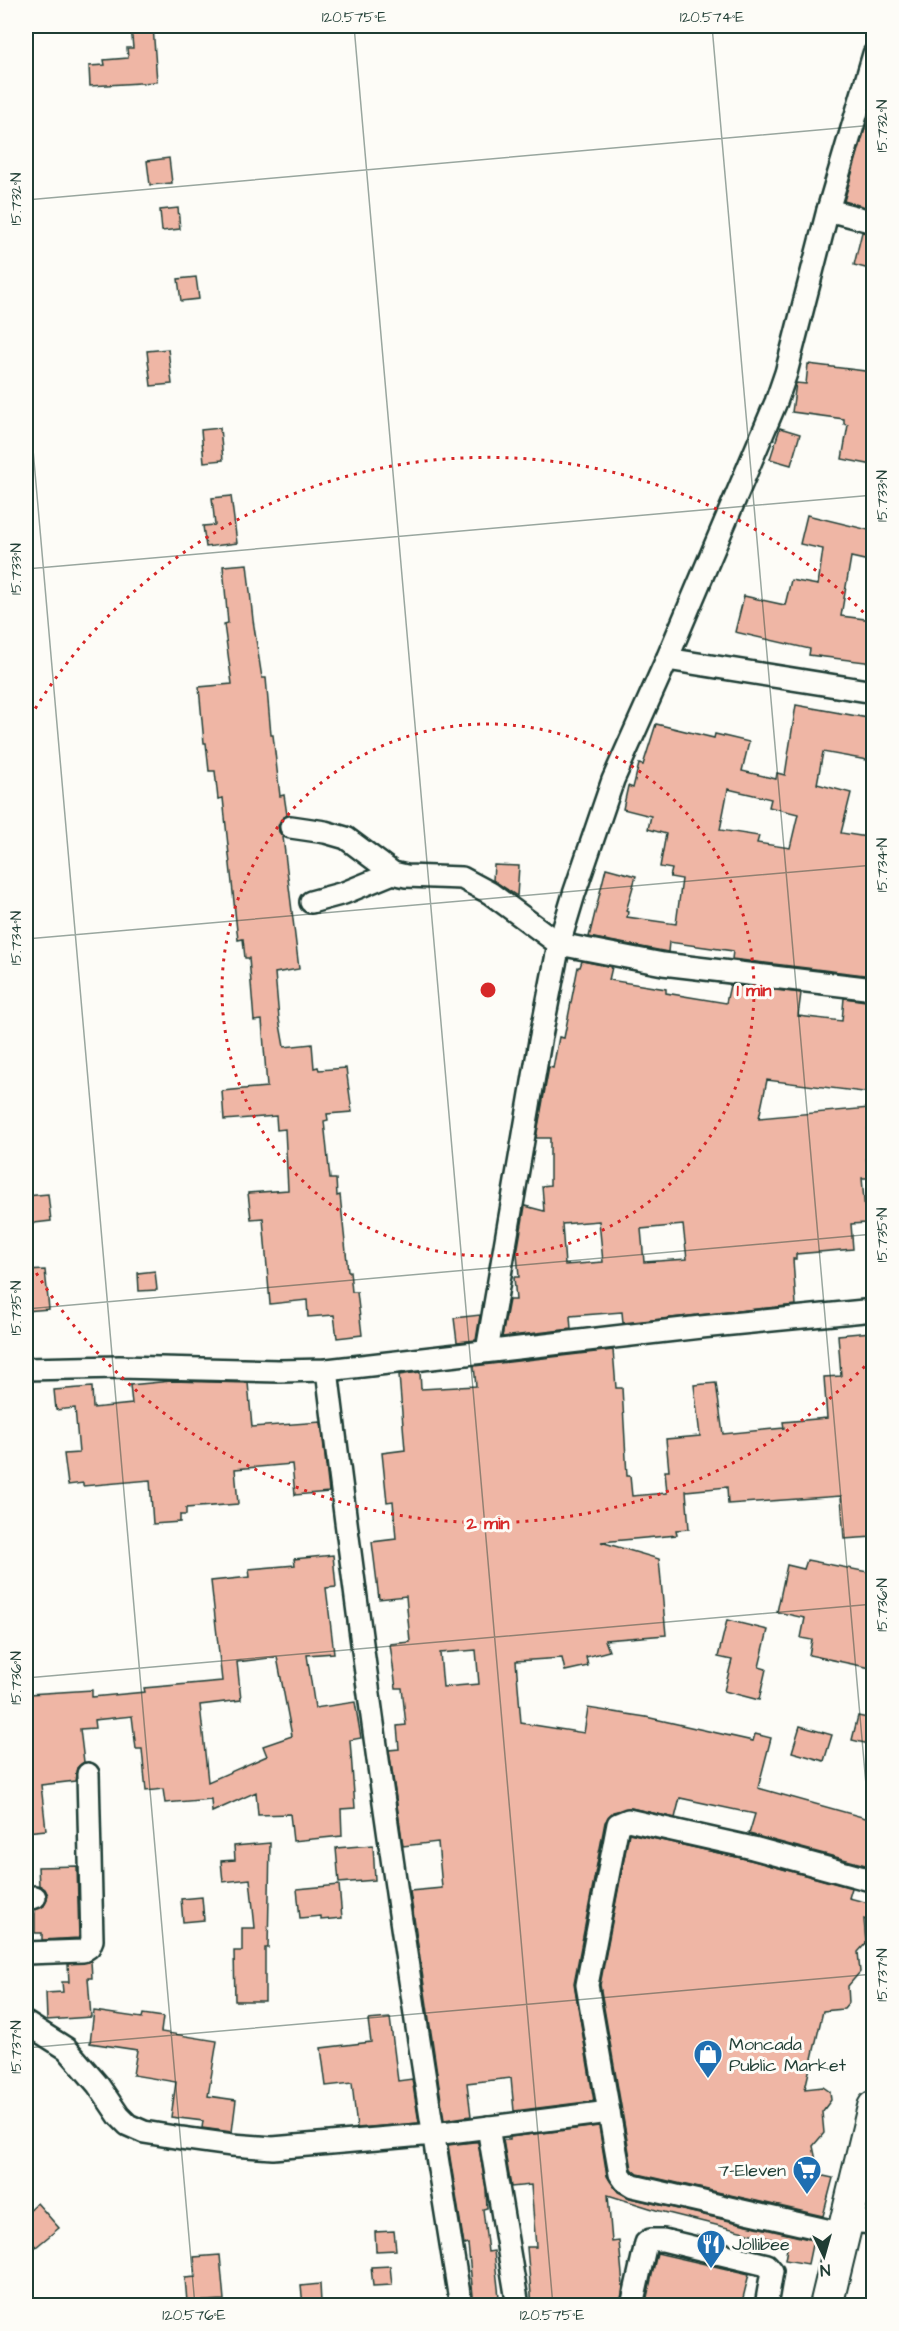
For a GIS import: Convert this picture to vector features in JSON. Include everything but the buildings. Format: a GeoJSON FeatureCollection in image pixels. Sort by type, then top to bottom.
{"type":"FeatureCollection","features":[{"type":"Feature","properties":{"kind":"highway"},"geometry":{"type":"LineString","coordinates":[[826,2306],[855,2226],[873,2107]]}},
{"type":"Feature","properties":{"kind":"street"},"geometry":{"type":"LineString","coordinates":[[487,1351],[540,1041],[559,944],[591,838],[613,780],[668,659],[776,402],[786,373],[828,210],[873,54]]}},
{"type":"Feature","properties":{"kind":"street"},"geometry":{"type":"LineString","coordinates":[[828,210],[873,222]]}},
{"type":"Feature","properties":{"kind":"street"},"geometry":{"type":"LineString","coordinates":[[668,659],[873,692]]}},
{"type":"Feature","properties":{"kind":"street"},"geometry":{"type":"LineString","coordinates":[[291,827],[346,838],[393,873],[406,876],[462,878],[490,893],[559,944],[663,964],[873,989]]}},
{"type":"Feature","properties":{"kind":"street"},"geometry":{"type":"LineString","coordinates":[[311,902],[344,893],[393,873]]}},
{"type":"Feature","properties":{"kind":"street"},"geometry":{"type":"LineString","coordinates":[[26,1369],[119,1367],[269,1371],[327,1370],[873,1310]]}},
{"type":"Feature","properties":{"kind":"street"},"geometry":{"type":"LineString","coordinates":[[327,1370],[361,1644],[461,2306]]}},
{"type":"Feature","properties":{"kind":"street"},"geometry":{"type":"LineString","coordinates":[[26,1953],[83,1951],[89,1947],[92,1940],[88,1774]]}},
{"type":"Feature","properties":{"kind":"street"},"geometry":{"type":"LineString","coordinates":[[855,2226],[633,2186],[625,2181],[620,2174],[587,1985],[618,1824],[621,1821],[628,1820],[753,1848],[873,1881]]}},
{"type":"Feature","properties":{"kind":"street"},"geometry":{"type":"LineString","coordinates":[[26,2023],[67,2049],[98,2085],[119,2116],[128,2125],[144,2132],[232,2145],[273,2148],[434,2134],[609,2112]]}},
{"type":"Feature","properties":{"kind":"street"},"geometry":{"type":"LineString","coordinates":[[488,2127],[519,2306]]}},
{"type":"Feature","properties":{"kind":"street"},"geometry":{"type":"LineString","coordinates":[[633,2306],[646,2243],[650,2240],[663,2240],[767,2265],[772,2271],[766,2305]]}},
{"type":"Feature","properties":{"kind":"place","name":"Moncada Public Market"},"geometry":{"type":"Point","coordinates":[708,2080]}},
{"type":"Feature","properties":{"kind":"place","name":"7-Eleven"},"geometry":{"type":"Point","coordinates":[807,2196]}},
{"type":"Feature","properties":{"kind":"place","name":"Jollibee"},"geometry":{"type":"Point","coordinates":[711,2270]}}]}
